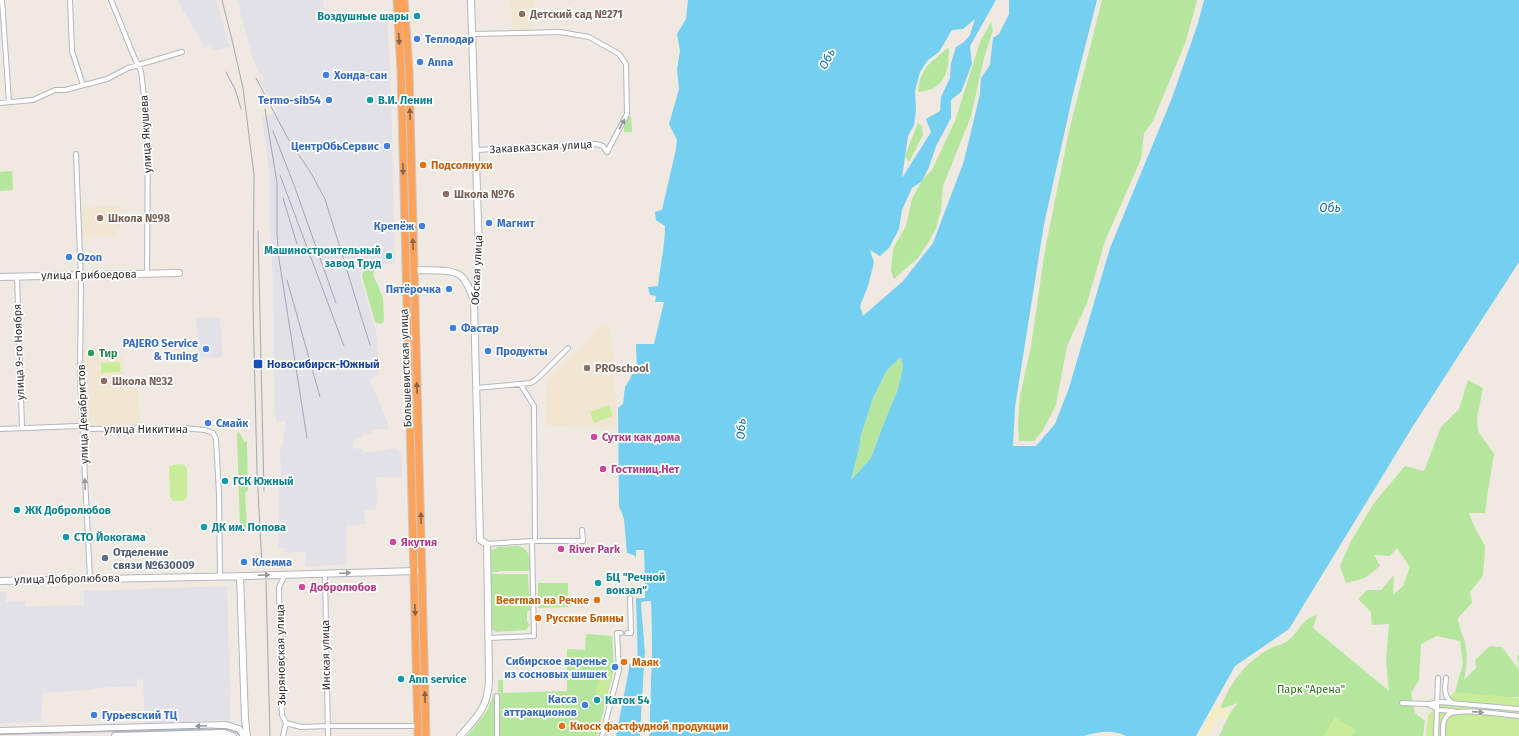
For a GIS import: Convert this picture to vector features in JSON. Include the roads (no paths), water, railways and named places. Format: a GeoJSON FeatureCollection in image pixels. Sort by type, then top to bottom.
{"type":"FeatureCollection","features":[{"type":"Feature","properties":{"kind":"highway","name":"Большевистская улица"},"geometry":{"type":"LineString","coordinates":[[397,0],[401,71],[418,736]]}},
{"type":"Feature","properties":{"kind":"highway","name":"Большевистская улица"},"geometry":{"type":"LineString","coordinates":[[404,0],[409,70],[426,736]]}},
{"type":"Feature","properties":{"kind":"street"},"geometry":{"type":"LineString","coordinates":[[2,0],[9,102]]}},
{"type":"Feature","properties":{"kind":"street"},"geometry":{"type":"LineString","coordinates":[[70,0],[72,51],[82,85]]}},
{"type":"Feature","properties":{"kind":"street","name":"улица Якушева"},"geometry":{"type":"LineString","coordinates":[[111,0],[132,53],[141,71],[148,130],[147,274]]}},
{"type":"Feature","properties":{"kind":"street","name":"Обская улица"},"geometry":{"type":"LineString","coordinates":[[471,0],[480,255],[474,301],[480,540],[487,544]]}},
{"type":"Feature","properties":{"kind":"street","name":"Закавказская улица"},"geometry":{"type":"LineString","coordinates":[[472,34],[560,32],[589,37],[600,42],[623,58],[626,64],[626,117],[607,152],[603,146],[596,144],[476,150]]}},
{"type":"Feature","properties":{"kind":"street"},"geometry":{"type":"LineString","coordinates":[[0,103],[34,100],[55,90],[65,90],[107,78],[128,68],[182,52]]}},
{"type":"Feature","properties":{"kind":"street","name":"улица Декабристов"},"geometry":{"type":"LineString","coordinates":[[76,154],[80,275],[80,376],[90,579]]}},
{"type":"Feature","properties":{"kind":"street"},"geometry":{"type":"LineString","coordinates":[[414,270],[454,272],[461,276],[466,282],[474,301]]}},
{"type":"Feature","properties":{"kind":"street","name":"улица Грибоедова"},"geometry":{"type":"LineString","coordinates":[[0,277],[179,273]]}},
{"type":"Feature","properties":{"kind":"street","name":"улица 9-го Ноября"},"geometry":{"type":"LineString","coordinates":[[17,276],[22,427]]}},
{"type":"Feature","properties":{"kind":"street"},"geometry":{"type":"LineString","coordinates":[[476,388],[529,384],[536,380],[568,348]]}},
{"type":"Feature","properties":{"kind":"street"},"geometry":{"type":"LineString","coordinates":[[489,638],[534,636],[534,406],[521,385]]}},
{"type":"Feature","properties":{"kind":"street","name":"улица Никитина"},"geometry":{"type":"LineString","coordinates":[[0,429],[78,426],[83,429],[183,428],[205,430],[213,433],[216,439],[219,494],[220,576]]}},
{"type":"Feature","properties":{"kind":"street"},"geometry":{"type":"LineString","coordinates":[[460,736],[481,711],[487,698],[489,688],[487,544],[533,541],[583,541],[582,530]]}},
{"type":"Feature","properties":{"kind":"street","name":"улица Добролюбова"},"geometry":{"type":"LineString","coordinates":[[0,581],[422,571]]}},
{"type":"Feature","properties":{"kind":"street","name":"Инская улица"},"geometry":{"type":"LineString","coordinates":[[325,574],[328,736]]}},
{"type":"Feature","properties":{"kind":"street","name":"Зыряновская улица"},"geometry":{"type":"LineString","coordinates":[[282,575],[279,587],[281,695],[282,715],[286,723],[283,736]]}},
{"type":"Feature","properties":{"kind":"street"},"geometry":{"type":"LineString","coordinates":[[240,576],[245,736]]}},
{"type":"Feature","properties":{"kind":"street"},"geometry":{"type":"LineString","coordinates":[[627,633],[631,633],[630,598]]}},
{"type":"Feature","properties":{"kind":"street"},"geometry":{"type":"LineString","coordinates":[[602,736],[619,670],[617,633],[621,633]]}},
{"type":"Feature","properties":{"kind":"street"},"geometry":{"type":"LineString","coordinates":[[1438,678],[1438,691],[1444,721],[1443,736]]}},
{"type":"Feature","properties":{"kind":"street"},"geometry":{"type":"LineString","coordinates":[[1436,736],[1437,718],[1445,692],[1446,678]]}},
{"type":"Feature","properties":{"kind":"street"},"geometry":{"type":"LineString","coordinates":[[1428,704],[1435,699],[1438,691]]}},
{"type":"Feature","properties":{"kind":"street"},"geometry":{"type":"LineString","coordinates":[[1445,692],[1446,697],[1455,704]]}},
{"type":"Feature","properties":{"kind":"street"},"geometry":{"type":"LineString","coordinates":[[497,696],[497,736]]}},
{"type":"Feature","properties":{"kind":"street"},"geometry":{"type":"LineString","coordinates":[[1402,703],[1441,706],[1455,704],[1519,709]]}},
{"type":"Feature","properties":{"kind":"street"},"geometry":{"type":"LineString","coordinates":[[1428,704],[1435,711],[1437,718]]}},
{"type":"Feature","properties":{"kind":"street"},"geometry":{"type":"LineString","coordinates":[[1441,706],[1451,711],[1519,716]]}},
{"type":"Feature","properties":{"kind":"street"},"geometry":{"type":"LineString","coordinates":[[1491,707],[1491,713]]}},
{"type":"Feature","properties":{"kind":"street"},"geometry":{"type":"LineString","coordinates":[[1444,721],[1448,715],[1459,711]]}},
{"type":"Feature","properties":{"kind":"street"},"geometry":{"type":"LineString","coordinates":[[236,736],[245,719]]}},
{"type":"Feature","properties":{"kind":"street"},"geometry":{"type":"LineString","coordinates":[[457,736],[473,722]]}},
{"type":"Feature","properties":{"kind":"street"},"geometry":{"type":"LineString","coordinates":[[286,723],[300,727],[418,726]]}},
{"type":"Feature","properties":{"kind":"street"},"geometry":{"type":"LineString","coordinates":[[0,731],[223,725],[239,729],[245,736]]}},
{"type":"Feature","properties":{"kind":"street"},"geometry":{"type":"LineString","coordinates":[[115,736],[224,733],[232,736]]}},
{"type":"Feature","properties":{"kind":"water","name":"Обь"},"geometry":{"type":"Polygon","coordinates":[[[688,0],[996,0],[970,46],[972,64],[961,92],[951,100],[951,118],[936,146],[929,167],[922,181],[912,188],[902,210],[899,229],[889,248],[880,256],[870,250],[874,262],[868,286],[860,306],[863,316],[903,281],[933,243],[964,161],[980,94],[981,78],[990,65],[993,38],[999,34],[1009,14],[1009,0],[1097,0],[1073,94],[1044,224],[1015,407],[1013,446],[1036,446],[1055,424],[1069,388],[1110,248],[1172,98],[1198,23],[1204,0],[1519,0],[1519,262],[1413,426],[1289,629],[1235,666],[1196,736],[1126,736],[1116,732],[1100,732],[1084,736],[649,736],[652,650],[651,601],[641,602],[645,651],[640,736],[616,736],[629,664],[638,663],[636,598],[645,598],[644,550],[636,550],[636,558],[634,555],[627,553],[624,519],[619,506],[618,408],[623,404],[625,387],[632,374],[637,374],[636,344],[654,344],[664,302],[655,302],[656,296],[650,295],[648,287],[658,286],[665,226],[656,220],[655,212],[662,210],[676,149],[677,140],[669,124],[679,89],[677,69],[680,51],[677,34],[686,19],[688,0]],[[975,19],[963,29],[952,30],[939,52],[928,60],[920,72],[915,91],[916,110],[914,125],[908,136],[902,178],[931,132],[926,119],[940,111],[941,97],[950,78],[951,63],[956,47],[964,42],[970,35],[975,19]],[[901,357],[887,370],[873,398],[860,438],[860,444],[851,480],[871,458],[898,389],[903,367],[901,357]]]}},
{"type":"Feature","properties":{"kind":"tram line"},"geometry":{"type":"LineString","coordinates":[[0,734],[211,728],[231,730],[240,736]]}},
{"type":"Feature","properties":{"kind":"railway"},"geometry":{"type":"LineString","coordinates":[[222,0],[243,88],[254,175],[253,306],[257,471],[262,567]]}},
{"type":"Feature","properties":{"kind":"railway"},"geometry":{"type":"LineString","coordinates":[[226,72],[235,89],[241,109]]}},
{"type":"Feature","properties":{"kind":"railway"},"geometry":{"type":"LineString","coordinates":[[256,78],[287,137],[311,173],[325,199],[370,345]]}},
{"type":"Feature","properties":{"kind":"railway"},"geometry":{"type":"LineString","coordinates":[[265,109],[277,183],[277,234],[279,259],[307,438]]}},
{"type":"Feature","properties":{"kind":"railway"},"geometry":{"type":"LineString","coordinates":[[273,131],[336,303]]}},
{"type":"Feature","properties":{"kind":"railway"},"geometry":{"type":"LineString","coordinates":[[280,175],[344,346]]}},
{"type":"Feature","properties":{"kind":"railway"},"geometry":{"type":"LineString","coordinates":[[283,198],[297,244]]}},
{"type":"Feature","properties":{"kind":"railway"},"geometry":{"type":"LineString","coordinates":[[258,231],[264,491]]}},
{"type":"Feature","properties":{"kind":"railway"},"geometry":{"type":"LineString","coordinates":[[287,280],[320,397]]}},
{"type":"Feature","properties":{"kind":"railway"},"geometry":{"type":"LineString","coordinates":[[266,581],[270,736]]}},
{"type":"Feature","properties":{"kind":"place","name":"Детский сад №271"},"geometry":{"type":"Point","coordinates":[522,14]}},
{"type":"Feature","properties":{"kind":"place","name":"Воздушные шары"},"geometry":{"type":"Point","coordinates":[417,16]}},
{"type":"Feature","properties":{"kind":"place","name":"Теплодар"},"geometry":{"type":"Point","coordinates":[417,39]}},
{"type":"Feature","properties":{"kind":"place","name":"Anna"},"geometry":{"type":"Point","coordinates":[420,62]}},
{"type":"Feature","properties":{"kind":"place","name":"Хонда-сан"},"geometry":{"type":"Point","coordinates":[326,75]}},
{"type":"Feature","properties":{"kind":"place","name":"Termo-sib54"},"geometry":{"type":"Point","coordinates":[329,100]}},
{"type":"Feature","properties":{"kind":"place","name":"В.И. Ленин"},"geometry":{"type":"Point","coordinates":[370,100]}},
{"type":"Feature","properties":{"kind":"place","name":"ЦентрОбьСервис"},"geometry":{"type":"Point","coordinates":[387,146]}},
{"type":"Feature","properties":{"kind":"place","name":"Подсолнухи"},"geometry":{"type":"Point","coordinates":[423,165]}},
{"type":"Feature","properties":{"kind":"place","name":"Школа №76"},"geometry":{"type":"Point","coordinates":[446,194]}},
{"type":"Feature","properties":{"kind":"place","name":"Школа №98"},"geometry":{"type":"Point","coordinates":[100,218]}},
{"type":"Feature","properties":{"kind":"place","name":"Магнит"},"geometry":{"type":"Point","coordinates":[489,223]}},
{"type":"Feature","properties":{"kind":"place","name":"Крепёж"},"geometry":{"type":"Point","coordinates":[422,226]}},
{"type":"Feature","properties":{"kind":"place","name":"Машиностроительный завод Труд"},"geometry":{"type":"Point","coordinates":[389,256]}},
{"type":"Feature","properties":{"kind":"place","name":"Ozon"},"geometry":{"type":"Point","coordinates":[69,257]}},
{"type":"Feature","properties":{"kind":"place","name":"Пятёрочка"},"geometry":{"type":"Point","coordinates":[449,289]}},
{"type":"Feature","properties":{"kind":"place","name":"Фастар"},"geometry":{"type":"Point","coordinates":[453,328]}},
{"type":"Feature","properties":{"kind":"place","name":"PAJERO Service & Tuning"},"geometry":{"type":"Point","coordinates":[206,349]}},
{"type":"Feature","properties":{"kind":"place","name":"Продукты"},"geometry":{"type":"Point","coordinates":[488,351]}},
{"type":"Feature","properties":{"kind":"place","name":"Тир"},"geometry":{"type":"Point","coordinates":[91,353]}},
{"type":"Feature","properties":{"kind":"place","name":"Новосибирск-Южный"},"geometry":{"type":"Point","coordinates":[258,364]}},
{"type":"Feature","properties":{"kind":"place","name":"PROschool"},"geometry":{"type":"Point","coordinates":[587,368]}},
{"type":"Feature","properties":{"kind":"place","name":"Школа №32"},"geometry":{"type":"Point","coordinates":[104,381]}},
{"type":"Feature","properties":{"kind":"place","name":"Смайк"},"geometry":{"type":"Point","coordinates":[208,423]}},
{"type":"Feature","properties":{"kind":"place","name":"Сутки как дома"},"geometry":{"type":"Point","coordinates":[594,437]}},
{"type":"Feature","properties":{"kind":"place","name":"Гостиниц.Нет"},"geometry":{"type":"Point","coordinates":[603,469]}},
{"type":"Feature","properties":{"kind":"place","name":"ГСК Южный"},"geometry":{"type":"Point","coordinates":[225,481]}},
{"type":"Feature","properties":{"kind":"place","name":"ЖК Добролюбов"},"geometry":{"type":"Point","coordinates":[17,510]}},
{"type":"Feature","properties":{"kind":"place","name":"ДК им. Попова"},"geometry":{"type":"Point","coordinates":[204,527]}},
{"type":"Feature","properties":{"kind":"place","name":"СТО Йокогама"},"geometry":{"type":"Point","coordinates":[66,537]}},
{"type":"Feature","properties":{"kind":"place","name":"Якутия"},"geometry":{"type":"Point","coordinates":[393,542]}},
{"type":"Feature","properties":{"kind":"place","name":"River Park"},"geometry":{"type":"Point","coordinates":[561,549]}},
{"type":"Feature","properties":{"kind":"place","name":"Отделение связи №630009"},"geometry":{"type":"Point","coordinates":[105,558]}},
{"type":"Feature","properties":{"kind":"place","name":"Клемма"},"geometry":{"type":"Point","coordinates":[244,562]}},
{"type":"Feature","properties":{"kind":"place","name":"БЦ \"Речной вокзал\""},"geometry":{"type":"Point","coordinates":[598,583]}},
{"type":"Feature","properties":{"kind":"place","name":"Добролюбов"},"geometry":{"type":"Point","coordinates":[302,587]}},
{"type":"Feature","properties":{"kind":"place","name":"Beerman на Речке"},"geometry":{"type":"Point","coordinates":[597,600]}},
{"type":"Feature","properties":{"kind":"place","name":"Русские Блины"},"geometry":{"type":"Point","coordinates":[538,618]}},
{"type":"Feature","properties":{"kind":"place","name":"Маяк"},"geometry":{"type":"Point","coordinates":[624,662]}},
{"type":"Feature","properties":{"kind":"place","name":"Сибирское варенье из сосновых шишек"},"geometry":{"type":"Point","coordinates":[615,667]}},
{"type":"Feature","properties":{"kind":"place","name":"Ann service"},"geometry":{"type":"Point","coordinates":[401,679]}},
{"type":"Feature","properties":{"kind":"place","name":"Каток 54"},"geometry":{"type":"Point","coordinates":[597,700]}},
{"type":"Feature","properties":{"kind":"place","name":"Касса аттракционов"},"geometry":{"type":"Point","coordinates":[585,705]}},
{"type":"Feature","properties":{"kind":"place","name":"Гурьевский ТЦ"},"geometry":{"type":"Point","coordinates":[94,715]}},
{"type":"Feature","properties":{"kind":"place","name":"Киоск фастфудной продукции"},"geometry":{"type":"Point","coordinates":[562,726]}},
{"type":"Feature","properties":{"kind":"park label","name":"Парк \"Арена\""},"geometry":{"type":"Point","coordinates":[1311,689]}}]}
